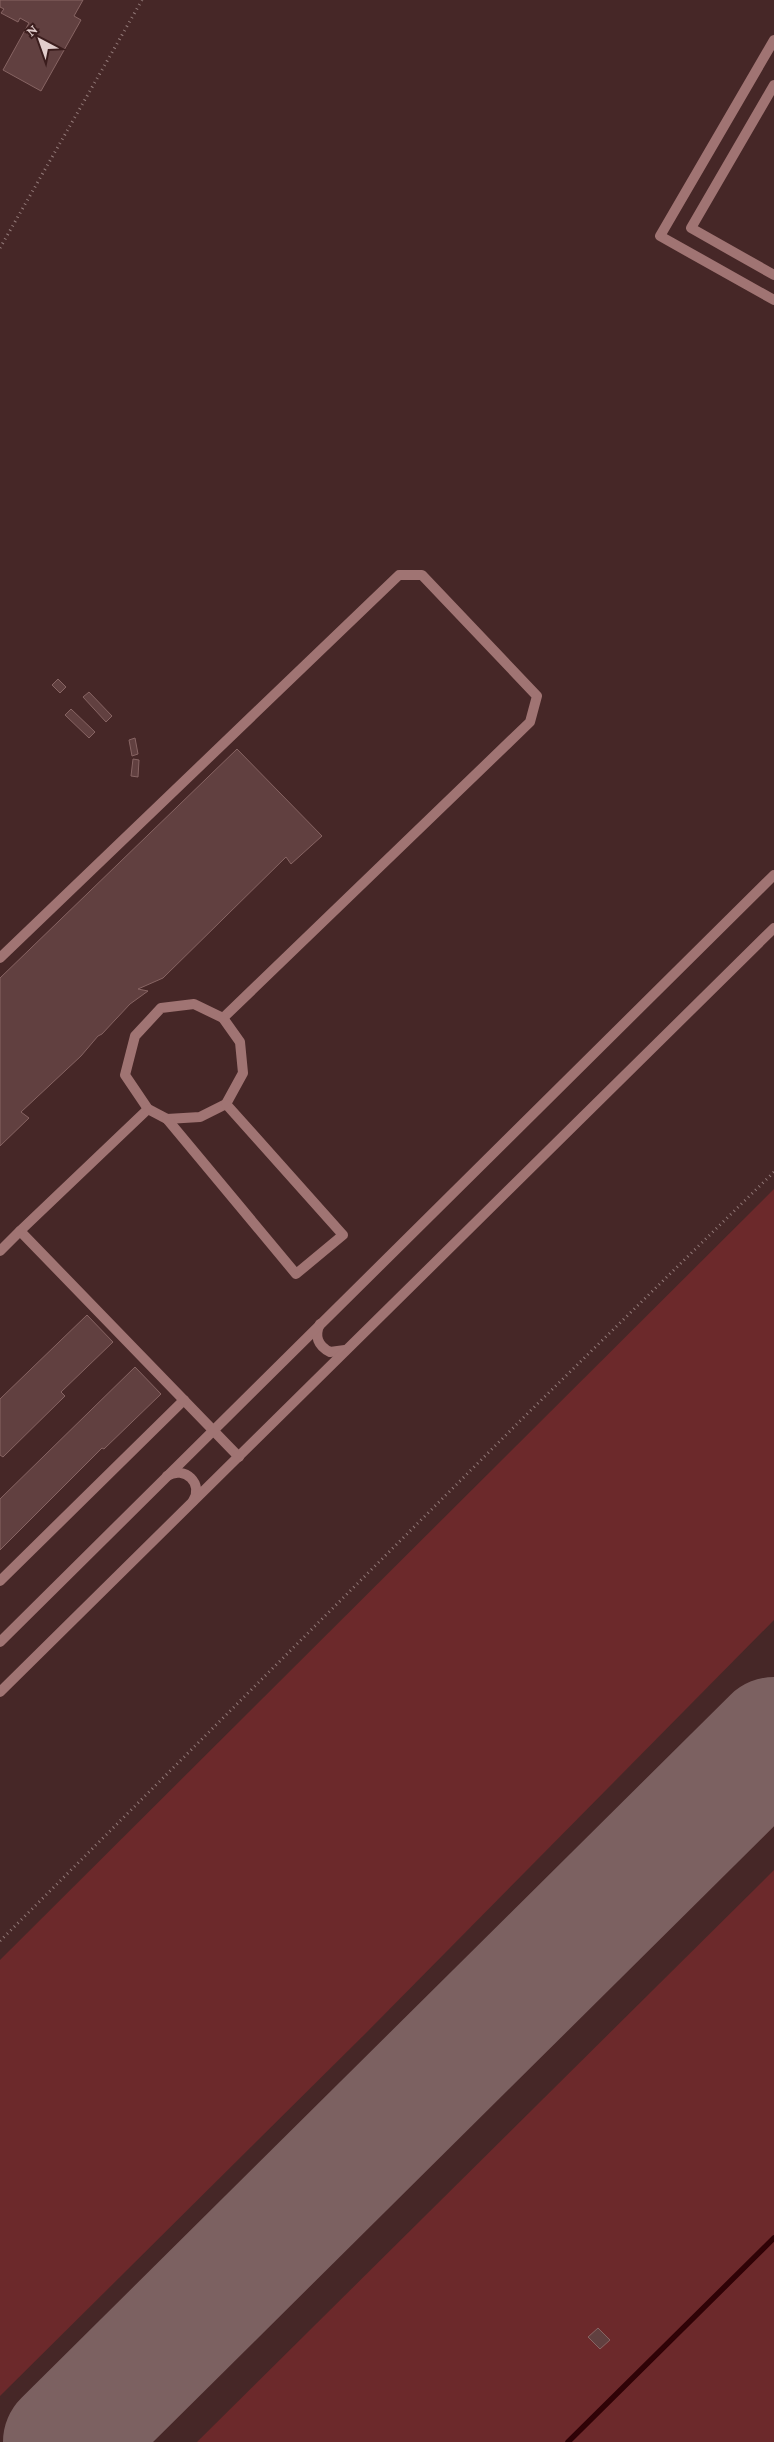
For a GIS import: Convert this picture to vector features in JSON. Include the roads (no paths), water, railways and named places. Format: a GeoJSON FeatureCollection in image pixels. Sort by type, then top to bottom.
{"type":"FeatureCollection","features":[{"type":"Feature","properties":{"kind":"street"},"geometry":{"type":"LineString","coordinates":[[774,40],[660,236],[774,300]]}},
{"type":"Feature","properties":{"kind":"street"},"geometry":{"type":"LineString","coordinates":[[774,85],[691,228],[774,275]]}},
{"type":"Feature","properties":{"kind":"street"},"geometry":{"type":"LineString","coordinates":[[0,958],[399,575],[422,575],[537,696],[530,722],[223,1018]]}},
{"type":"Feature","properties":{"kind":"street"},"geometry":{"type":"LineString","coordinates":[[0,1642],[774,875]]}},
{"type":"Feature","properties":{"kind":"street"},"geometry":{"type":"LineString","coordinates":[[0,1692],[774,928]]}},
{"type":"Feature","properties":{"kind":"street"},"geometry":{"type":"LineString","coordinates":[[167,1119],[200,1117],[226,1104],[243,1073],[240,1042],[223,1018],[194,1004],[161,1008],[135,1036],[125,1075],[148,1109],[167,1119],[296,1274],[343,1235],[226,1104]]}},
{"type":"Feature","properties":{"kind":"street"},"geometry":{"type":"LineString","coordinates":[[0,1251],[148,1109]]}},
{"type":"Feature","properties":{"kind":"street"},"geometry":{"type":"LineString","coordinates":[[20,1231],[239,1457]]}},
{"type":"Feature","properties":{"kind":"street"},"geometry":{"type":"LineString","coordinates":[[321,1323],[318,1328],[318,1340],[325,1350],[336,1353],[348,1349]]}},
{"type":"Feature","properties":{"kind":"street"},"geometry":{"type":"LineString","coordinates":[[0,1581],[184,1400]]}},
{"type":"Feature","properties":{"kind":"street"},"geometry":{"type":"LineString","coordinates":[[166,1476],[177,1472],[193,1479],[196,1491],[192,1502]]}},
{"type":"Feature","properties":{"kind":"waterway"},"geometry":{"type":"LineString","coordinates":[[568,2442],[774,2238]]}}]}
